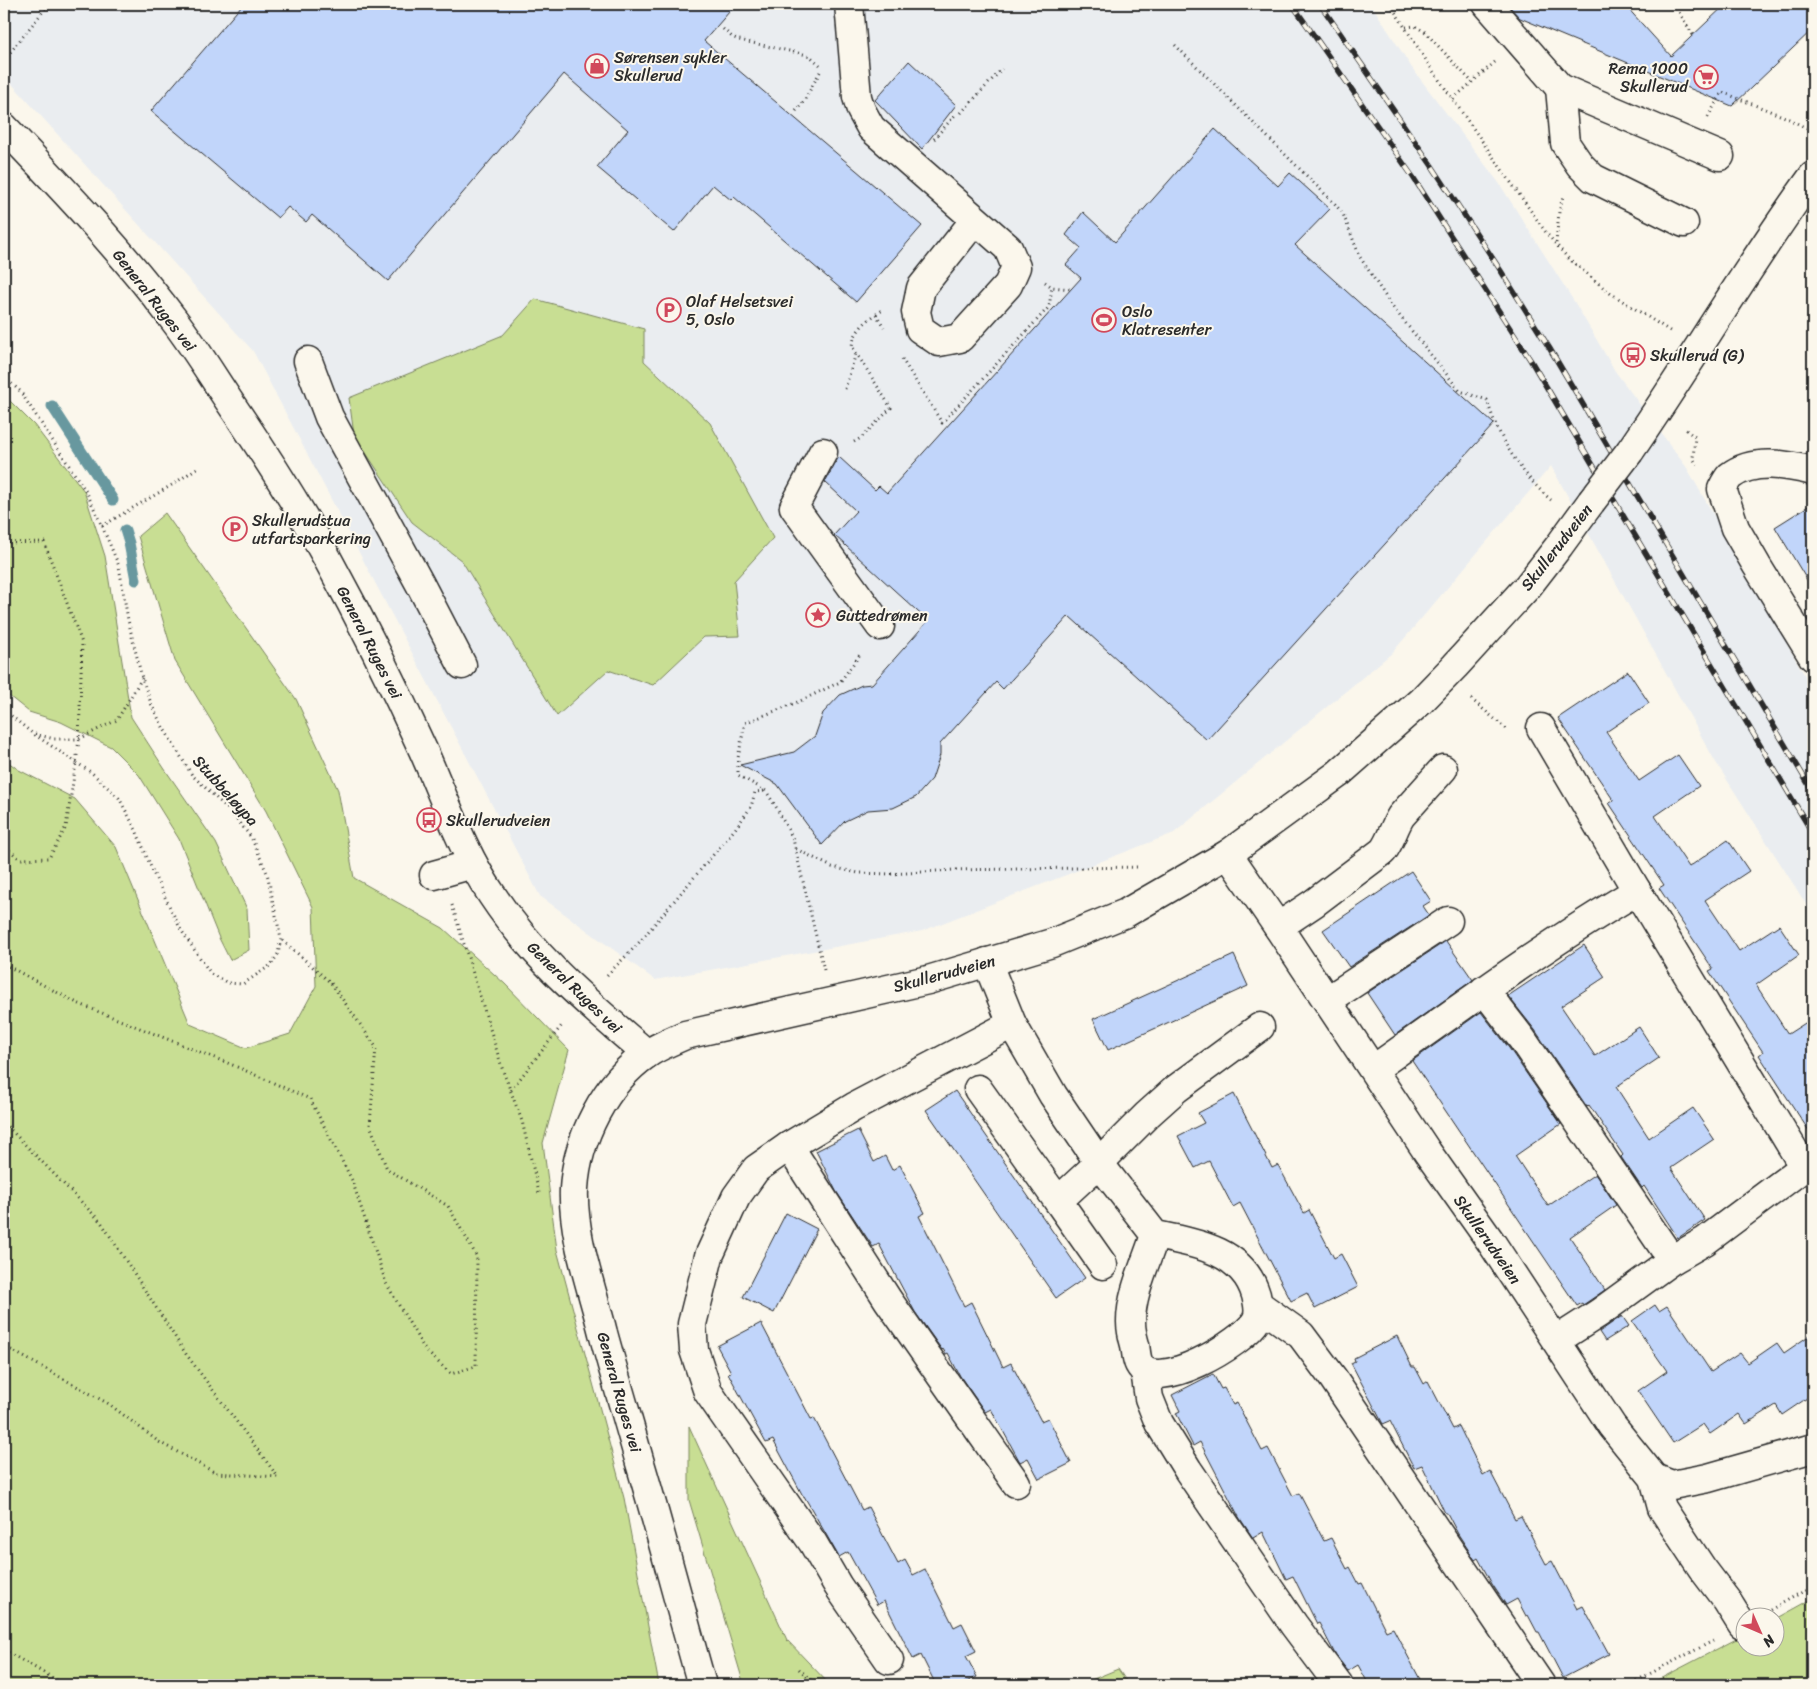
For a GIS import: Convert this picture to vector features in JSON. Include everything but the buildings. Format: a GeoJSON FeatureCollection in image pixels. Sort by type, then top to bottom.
{"type":"FeatureCollection","features":[{"type":"Feature","properties":{"kind":"street"},"geometry":{"type":"LineString","coordinates":[[849,4],[857,96],[861,110],[871,128],[975,220]]}},
{"type":"Feature","properties":{"kind":"street"},"geometry":{"type":"LineString","coordinates":[[1487,4],[1560,88],[1720,156]]}},
{"type":"Feature","properties":{"kind":"street"},"geometry":{"type":"LineString","coordinates":[[1560,88],[1565,143],[1582,168],[1593,178],[1684,223]]}},
{"type":"Feature","properties":{"kind":"street","name":"General Ruges vei"},"geometry":{"type":"LineString","coordinates":[[4,127],[80,208],[175,321],[266,455],[360,619],[402,703],[473,864],[490,893],[538,956],[584,1001],[647,1054],[614,1086],[598,1109],[584,1140],[578,1164],[574,1188],[575,1213],[578,1236],[610,1363],[702,1685]]}},
{"type":"Feature","properties":{"kind":"street","name":"Skullerudveien"},"geometry":{"type":"LineString","coordinates":[[647,1054],[665,1043],[684,1035],[928,980],[1052,943],[1126,913],[1228,854],[1338,774],[1421,701],[1528,586],[1666,399],[1787,212],[1813,176]]}},
{"type":"Feature","properties":{"kind":"street"},"geometry":{"type":"LineString","coordinates":[[308,361],[329,416],[462,665]]}},
{"type":"Feature","properties":{"kind":"street"},"geometry":{"type":"LineString","coordinates":[[823,452],[794,507],[880,626]]}},
{"type":"Feature","properties":{"kind":"street"},"geometry":{"type":"LineString","coordinates":[[1813,471],[1791,466],[1764,465],[1743,469],[1729,477],[1722,489],[1735,528],[1813,657]]}},
{"type":"Feature","properties":{"kind":"street"},"geometry":{"type":"LineString","coordinates":[[1541,728],[1808,1174],[1705,1241],[1672,1260],[1599,1313],[1557,1340]]}},
{"type":"Feature","properties":{"kind":"street"},"geometry":{"type":"LineString","coordinates":[[1278,927],[1383,851],[1401,816],[1443,769]]}},
{"type":"Feature","properties":{"kind":"street","name":"Skullerudveien"},"geometry":{"type":"LineString","coordinates":[[1228,854],[1328,1000],[1428,1153],[1557,1340],[1612,1426],[1654,1478],[1662,1508],[1702,1568],[1727,1601],[1735,1606]]}},
{"type":"Feature","properties":{"kind":"street"},"geometry":{"type":"LineString","coordinates":[[434,876],[473,864]]}},
{"type":"Feature","properties":{"kind":"street"},"geometry":{"type":"LineString","coordinates":[[1374,1069],[1484,990],[1584,922],[1637,891]]}},
{"type":"Feature","properties":{"kind":"street"},"geometry":{"type":"LineString","coordinates":[[1328,1000],[1448,920]]}},
{"type":"Feature","properties":{"kind":"street"},"geometry":{"type":"LineString","coordinates":[[987,962],[1012,1024],[1058,1104],[1099,1163],[1155,1235],[1201,1244],[1222,1254],[1238,1266],[1252,1283],[1259,1305],[1257,1320],[1246,1333],[1222,1350],[1178,1372],[1158,1375],[1145,1371]]}},
{"type":"Feature","properties":{"kind":"street"},"geometry":{"type":"LineString","coordinates":[[1484,990],[1522,1040],[1672,1260]]}},
{"type":"Feature","properties":{"kind":"street"},"geometry":{"type":"LineString","coordinates":[[889,1660],[838,1586],[813,1543],[708,1392],[694,1350],[692,1324],[709,1256],[736,1197],[756,1169],[789,1146],[854,1107],[1012,1024]]}},
{"type":"Feature","properties":{"kind":"street"},"geometry":{"type":"LineString","coordinates":[[1058,1201],[1147,1115],[1176,1090],[1260,1027]]}},
{"type":"Feature","properties":{"kind":"street"},"geometry":{"type":"LineString","coordinates":[[978,1089],[1104,1265]]}},
{"type":"Feature","properties":{"kind":"street"},"geometry":{"type":"LineString","coordinates":[[789,1146],[888,1300],[1016,1482]]}},
{"type":"Feature","properties":{"kind":"street"},"geometry":{"type":"LineString","coordinates":[[1155,1235],[1133,1301],[1130,1324],[1139,1364],[1145,1371],[1149,1398],[1159,1423],[1188,1470],[1294,1625],[1339,1685]]}},
{"type":"Feature","properties":{"kind":"street"},"geometry":{"type":"LineString","coordinates":[[1259,1305],[1301,1335],[1333,1378],[1541,1685]]}},
{"type":"Feature","properties":{"kind":"street"},"geometry":{"type":"LineString","coordinates":[[1654,1478],[1672,1485],[1708,1478],[1813,1448]]}},
{"type":"Feature","properties":{"kind":"path"},"geometry":{"type":"LineString","coordinates":[[4,60],[49,4]]}},
{"type":"Feature","properties":{"kind":"path"},"geometry":{"type":"LineString","coordinates":[[1390,4],[1453,99],[1547,234],[1587,275],[1610,293],[1670,331]]}},
{"type":"Feature","properties":{"kind":"path"},"geometry":{"type":"LineString","coordinates":[[1674,4],[1693,35]]}},
{"type":"Feature","properties":{"kind":"path"},"geometry":{"type":"LineString","coordinates":[[1406,27],[1415,26],[1426,32],[1472,82]]}},
{"type":"Feature","properties":{"kind":"path"},"geometry":{"type":"LineString","coordinates":[[722,29],[739,40],[810,56],[817,63]]}},
{"type":"Feature","properties":{"kind":"path"},"geometry":{"type":"LineString","coordinates":[[1175,45],[1335,204],[1343,214],[1360,257],[1391,305],[1460,391],[1487,400],[1489,409],[1515,460],[1551,500]]}},
{"type":"Feature","properties":{"kind":"path"},"geometry":{"type":"LineString","coordinates":[[961,112],[1002,69]]}},
{"type":"Feature","properties":{"kind":"path"},"geometry":{"type":"LineString","coordinates":[[1453,99],[1466,88]]}},
{"type":"Feature","properties":{"kind":"path"},"geometry":{"type":"LineString","coordinates":[[1693,145],[1722,92],[1808,128]]}},
{"type":"Feature","properties":{"kind":"path"},"geometry":{"type":"LineString","coordinates":[[1556,244],[1561,201],[1566,190],[1582,168]]}},
{"type":"Feature","properties":{"kind":"path"},"geometry":{"type":"LineString","coordinates":[[1052,287],[1071,289]]}},
{"type":"Feature","properties":{"kind":"path"},"geometry":{"type":"LineString","coordinates":[[853,443],[861,438],[891,408],[852,346],[853,339],[870,318]]}},
{"type":"Feature","properties":{"kind":"path"},"geometry":{"type":"LineString","coordinates":[[845,389],[856,352]]}},
{"type":"Feature","properties":{"kind":"path","name":"Stubbeløypa"},"geometry":{"type":"LineString","coordinates":[[4,376],[20,391],[86,493],[119,566],[128,620],[142,678],[152,706],[175,750],[192,776],[229,810],[251,837],[267,873],[281,939]]}},
{"type":"Feature","properties":{"kind":"path"},"geometry":{"type":"LineString","coordinates":[[102,526],[197,468]]}},
{"type":"Feature","properties":{"kind":"path"},"geometry":{"type":"LineString","coordinates":[[4,543],[44,542],[82,643],[79,739],[66,828],[49,858],[20,859],[4,846]]}},
{"type":"Feature","properties":{"kind":"path"},"geometry":{"type":"LineString","coordinates":[[825,970],[793,839],[766,791],[738,775],[738,758],[745,723],[800,701],[840,682],[880,626]]}},
{"type":"Feature","properties":{"kind":"path"},"geometry":{"type":"LineString","coordinates":[[32,733],[54,739],[79,739],[117,720],[142,678]]}},
{"type":"Feature","properties":{"kind":"path"},"geometry":{"type":"LineString","coordinates":[[4,710],[32,733],[92,773],[119,798],[136,830],[155,877],[181,930],[211,974],[228,983],[243,984],[271,965],[278,954],[281,939]]}},
{"type":"Feature","properties":{"kind":"path"},"geometry":{"type":"LineString","coordinates":[[607,975],[636,946],[735,829],[751,807],[755,792],[766,791]]}},
{"type":"Feature","properties":{"kind":"path"},"geometry":{"type":"LineString","coordinates":[[796,849],[832,867],[858,872],[891,874],[1007,868],[1143,867]]}},
{"type":"Feature","properties":{"kind":"path"},"geometry":{"type":"LineString","coordinates":[[451,902],[522,1121],[540,1196]]}},
{"type":"Feature","properties":{"kind":"path"},"geometry":{"type":"LineString","coordinates":[[4,964],[77,1003],[235,1066],[310,1099],[352,1180],[386,1283],[425,1350],[451,1374],[476,1366],[477,1257],[448,1206],[387,1169],[370,1125],[376,1047],[331,983],[281,939]]}},
{"type":"Feature","properties":{"kind":"path"},"geometry":{"type":"LineString","coordinates":[[511,1091],[565,1022]]}},
{"type":"Feature","properties":{"kind":"path"},"geometry":{"type":"LineString","coordinates":[[4,1123],[101,1222],[186,1354],[278,1477],[216,1473],[159,1442],[109,1404],[4,1346]]}},
{"type":"Feature","properties":{"kind":"path"},"geometry":{"type":"LineString","coordinates":[[1776,1606],[1813,1586]]}},
{"type":"Feature","properties":{"kind":"path"},"geometry":{"type":"LineString","coordinates":[[1628,1685],[1734,1629]]}},
{"type":"Feature","properties":{"kind":"path"},"geometry":{"type":"LineString","coordinates":[[4,1650],[65,1685]]}},
{"type":"Feature","properties":{"kind":"path"},"geometry":{"type":"LineString","coordinates":[[799,1669],[816,1685]]}},
{"type":"Feature","properties":{"kind":"shaded area"},"geometry":{"type":"Polygon","coordinates":[[[4,4],[1371,4],[1412,68],[1499,183],[1575,303],[1615,371],[1687,468],[1813,690],[1813,915],[1715,761],[1551,466],[1392,653],[1174,833],[922,931],[655,980],[540,896],[253,351],[4,75],[4,4]]]}},
{"type":"Feature","properties":{"kind":"green space"},"geometry":{"type":"Polygon","coordinates":[[[535,299],[644,329],[644,361],[710,423],[773,538],[734,581],[740,636],[704,637],[653,685],[608,670],[557,716],[462,561],[412,522],[354,435],[349,398],[503,335],[535,299]]]}},
{"type":"Feature","properties":{"kind":"green space"},"geometry":{"type":"Polygon","coordinates":[[[4,395],[34,425],[84,491],[105,556],[131,717],[216,843],[247,909],[249,950],[230,960],[219,938],[179,839],[139,775],[111,747],[61,722],[29,712],[4,692],[4,395]]]}},
{"type":"Feature","properties":{"kind":"green space"},"geometry":{"type":"Polygon","coordinates":[[[165,513],[296,699],[338,790],[354,878],[443,928],[505,984],[569,1050],[543,1143],[557,1250],[624,1498],[659,1685],[4,1685],[4,759],[19,770],[75,799],[116,847],[190,1024],[246,1048],[290,1034],[316,986],[313,907],[266,811],[175,661],[138,536],[165,513]]]}},
{"type":"Feature","properties":{"kind":"green space"},"geometry":{"type":"Polygon","coordinates":[[[689,1426],[787,1640],[830,1685],[744,1685],[689,1500],[689,1426]]]}},
{"type":"Feature","properties":{"kind":"green space"},"geometry":{"type":"Polygon","coordinates":[[[1813,1598],[1813,1685],[1648,1685],[1734,1640],[1734,1656],[1784,1656],[1784,1614],[1813,1598]]]}},
{"type":"Feature","properties":{"kind":"green space"},"geometry":{"type":"Polygon","coordinates":[[[1118,1669],[1129,1685],[1079,1685],[1118,1669]]]}},
{"type":"Feature","properties":{"kind":"waterway"},"geometry":{"type":"LineString","coordinates":[[52,406],[113,500]]}},
{"type":"Feature","properties":{"kind":"waterway"},"geometry":{"type":"LineString","coordinates":[[125,530],[136,580]]}},
{"type":"Feature","properties":{"kind":"railway"},"geometry":{"type":"LineString","coordinates":[[1292,4],[1413,177],[1531,361],[1813,834]]}},
{"type":"Feature","properties":{"kind":"railway"},"geometry":{"type":"LineString","coordinates":[[1320,4],[1432,166],[1550,349],[1813,792]]}},
{"type":"Feature","properties":{"kind":"place","name":"Sørensen sykler Skullerud"},"geometry":{"type":"Point","coordinates":[597,66]}},
{"type":"Feature","properties":{"kind":"place","name":"Rema 1000 Skullerud"},"geometry":{"type":"Point","coordinates":[1706,77]}},
{"type":"Feature","properties":{"kind":"place","name":"Olaf Helsetsvei 5, Oslo"},"geometry":{"type":"Point","coordinates":[669,310]}},
{"type":"Feature","properties":{"kind":"place","name":"Oslo Klatresenter"},"geometry":{"type":"Point","coordinates":[1104,320]}},
{"type":"Feature","properties":{"kind":"place","name":"Skullerud (G)"},"geometry":{"type":"Point","coordinates":[1633,355]}},
{"type":"Feature","properties":{"kind":"place","name":"Skullerudstua utfartsparkering"},"geometry":{"type":"Point","coordinates":[235,529]}},
{"type":"Feature","properties":{"kind":"place","name":"Guttedrømen"},"geometry":{"type":"Point","coordinates":[818,615]}},
{"type":"Feature","properties":{"kind":"place","name":"Skullerudveien"},"geometry":{"type":"Point","coordinates":[429,820]}}]}
